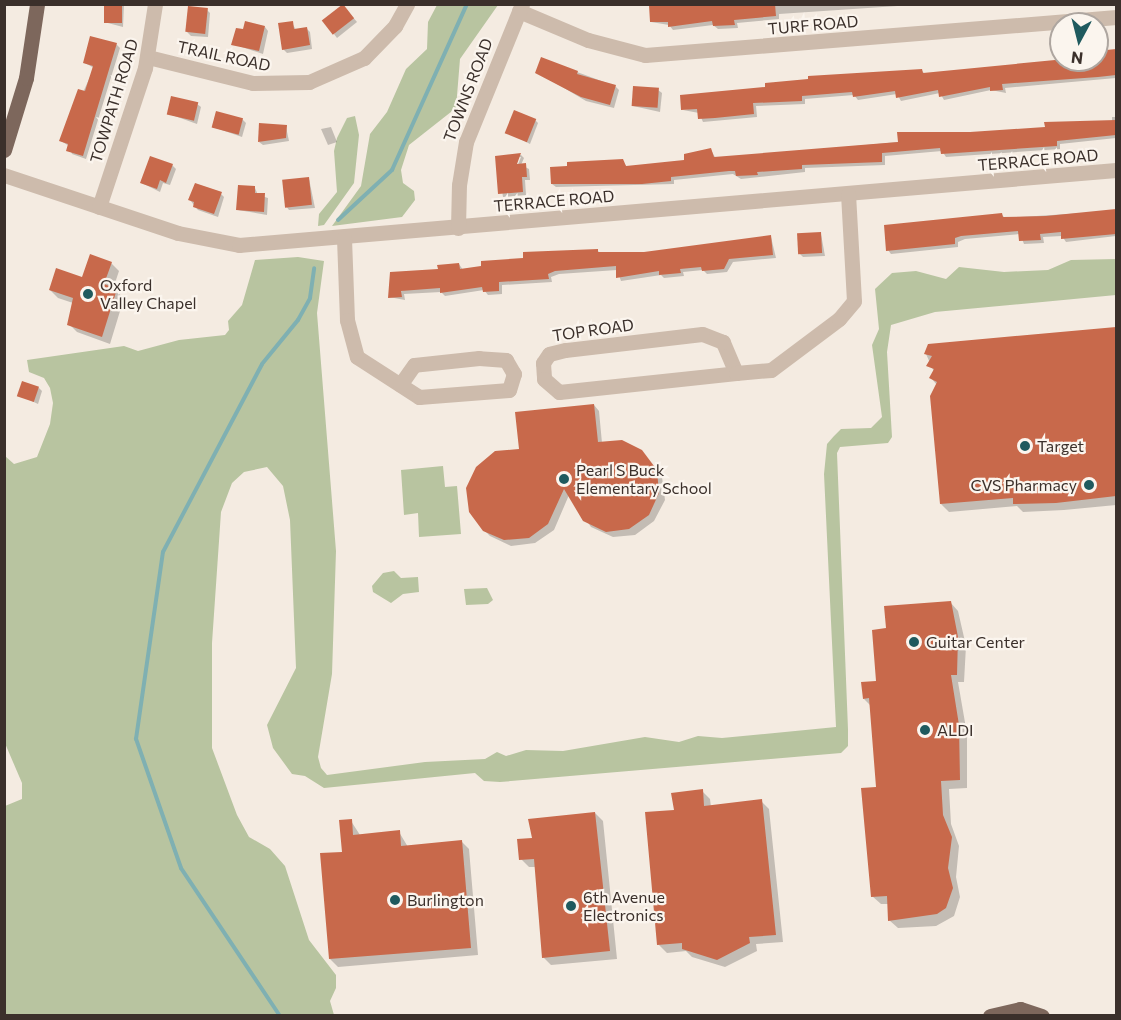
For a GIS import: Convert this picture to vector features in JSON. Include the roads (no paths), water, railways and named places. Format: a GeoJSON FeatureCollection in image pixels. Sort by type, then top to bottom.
{"type":"FeatureCollection","features":[{"type":"Feature","properties":{"kind":"main road"},"geometry":{"type":"LineString","coordinates":[[4,150],[27,78],[37,4]]}},
{"type":"Feature","properties":{"kind":"main road"},"geometry":{"type":"LineString","coordinates":[[990,1016],[1020,1009],[1042,1016]]}},
{"type":"Feature","properties":{"kind":"street","name":"TOWPATH ROAD"},"geometry":{"type":"LineString","coordinates":[[99,207],[148,57],[155,4]]}},
{"type":"Feature","properties":{"kind":"street","name":"TRAIL ROAD"},"geometry":{"type":"LineString","coordinates":[[148,57],[253,83],[309,82],[364,58],[395,26],[407,4]]}},
{"type":"Feature","properties":{"kind":"street","name":"TURF ROAD"},"geometry":{"type":"LineString","coordinates":[[520,8],[588,40],[645,55],[1116,17]]}},
{"type":"Feature","properties":{"kind":"street","name":"TOWNS ROAD"},"geometry":{"type":"LineString","coordinates":[[458,228],[459,185],[466,142],[520,8]]}},
{"type":"Feature","properties":{"kind":"street","name":"TERRACE ROAD"},"geometry":{"type":"LineString","coordinates":[[4,175],[215,243],[282,244],[1116,170]]}},
{"type":"Feature","properties":{"kind":"street","name":"TOP ROAD"},"geometry":{"type":"LineString","coordinates":[[736,373],[723,342],[702,334],[565,350],[549,354],[543,363],[544,379],[559,392],[771,370],[839,319],[855,302],[848,194]]}},
{"type":"Feature","properties":{"kind":"street"},"geometry":{"type":"LineString","coordinates":[[344,238],[347,320],[357,357],[400,385],[419,397],[509,390],[514,374],[506,360],[479,358],[414,365],[400,385]]}},
{"type":"Feature","properties":{"kind":"waterway"},"geometry":{"type":"LineString","coordinates":[[338,220],[392,170],[467,4]]}},
{"type":"Feature","properties":{"kind":"waterway"},"geometry":{"type":"LineString","coordinates":[[280,1016],[181,868],[136,739],[163,552],[262,364],[298,320],[310,298],[314,268]]}},
{"type":"Feature","properties":{"kind":"place","name":"Oxford Valley Chapel"},"geometry":{"type":"Point","coordinates":[88,294]}},
{"type":"Feature","properties":{"kind":"place","name":"Target"},"geometry":{"type":"Point","coordinates":[1025,446]}},
{"type":"Feature","properties":{"kind":"place","name":"Pearl S Buck Elementary School"},"geometry":{"type":"Point","coordinates":[564,479]}},
{"type":"Feature","properties":{"kind":"place","name":"CVS Pharmacy"},"geometry":{"type":"Point","coordinates":[1089,485]}},
{"type":"Feature","properties":{"kind":"place","name":"Guitar Center"},"geometry":{"type":"Point","coordinates":[914,642]}},
{"type":"Feature","properties":{"kind":"place","name":"ALDI"},"geometry":{"type":"Point","coordinates":[925,730]}},
{"type":"Feature","properties":{"kind":"place","name":"Burlington"},"geometry":{"type":"Point","coordinates":[395,900]}},
{"type":"Feature","properties":{"kind":"place","name":"6th Avenue Electronics"},"geometry":{"type":"Point","coordinates":[571,906]}}]}
